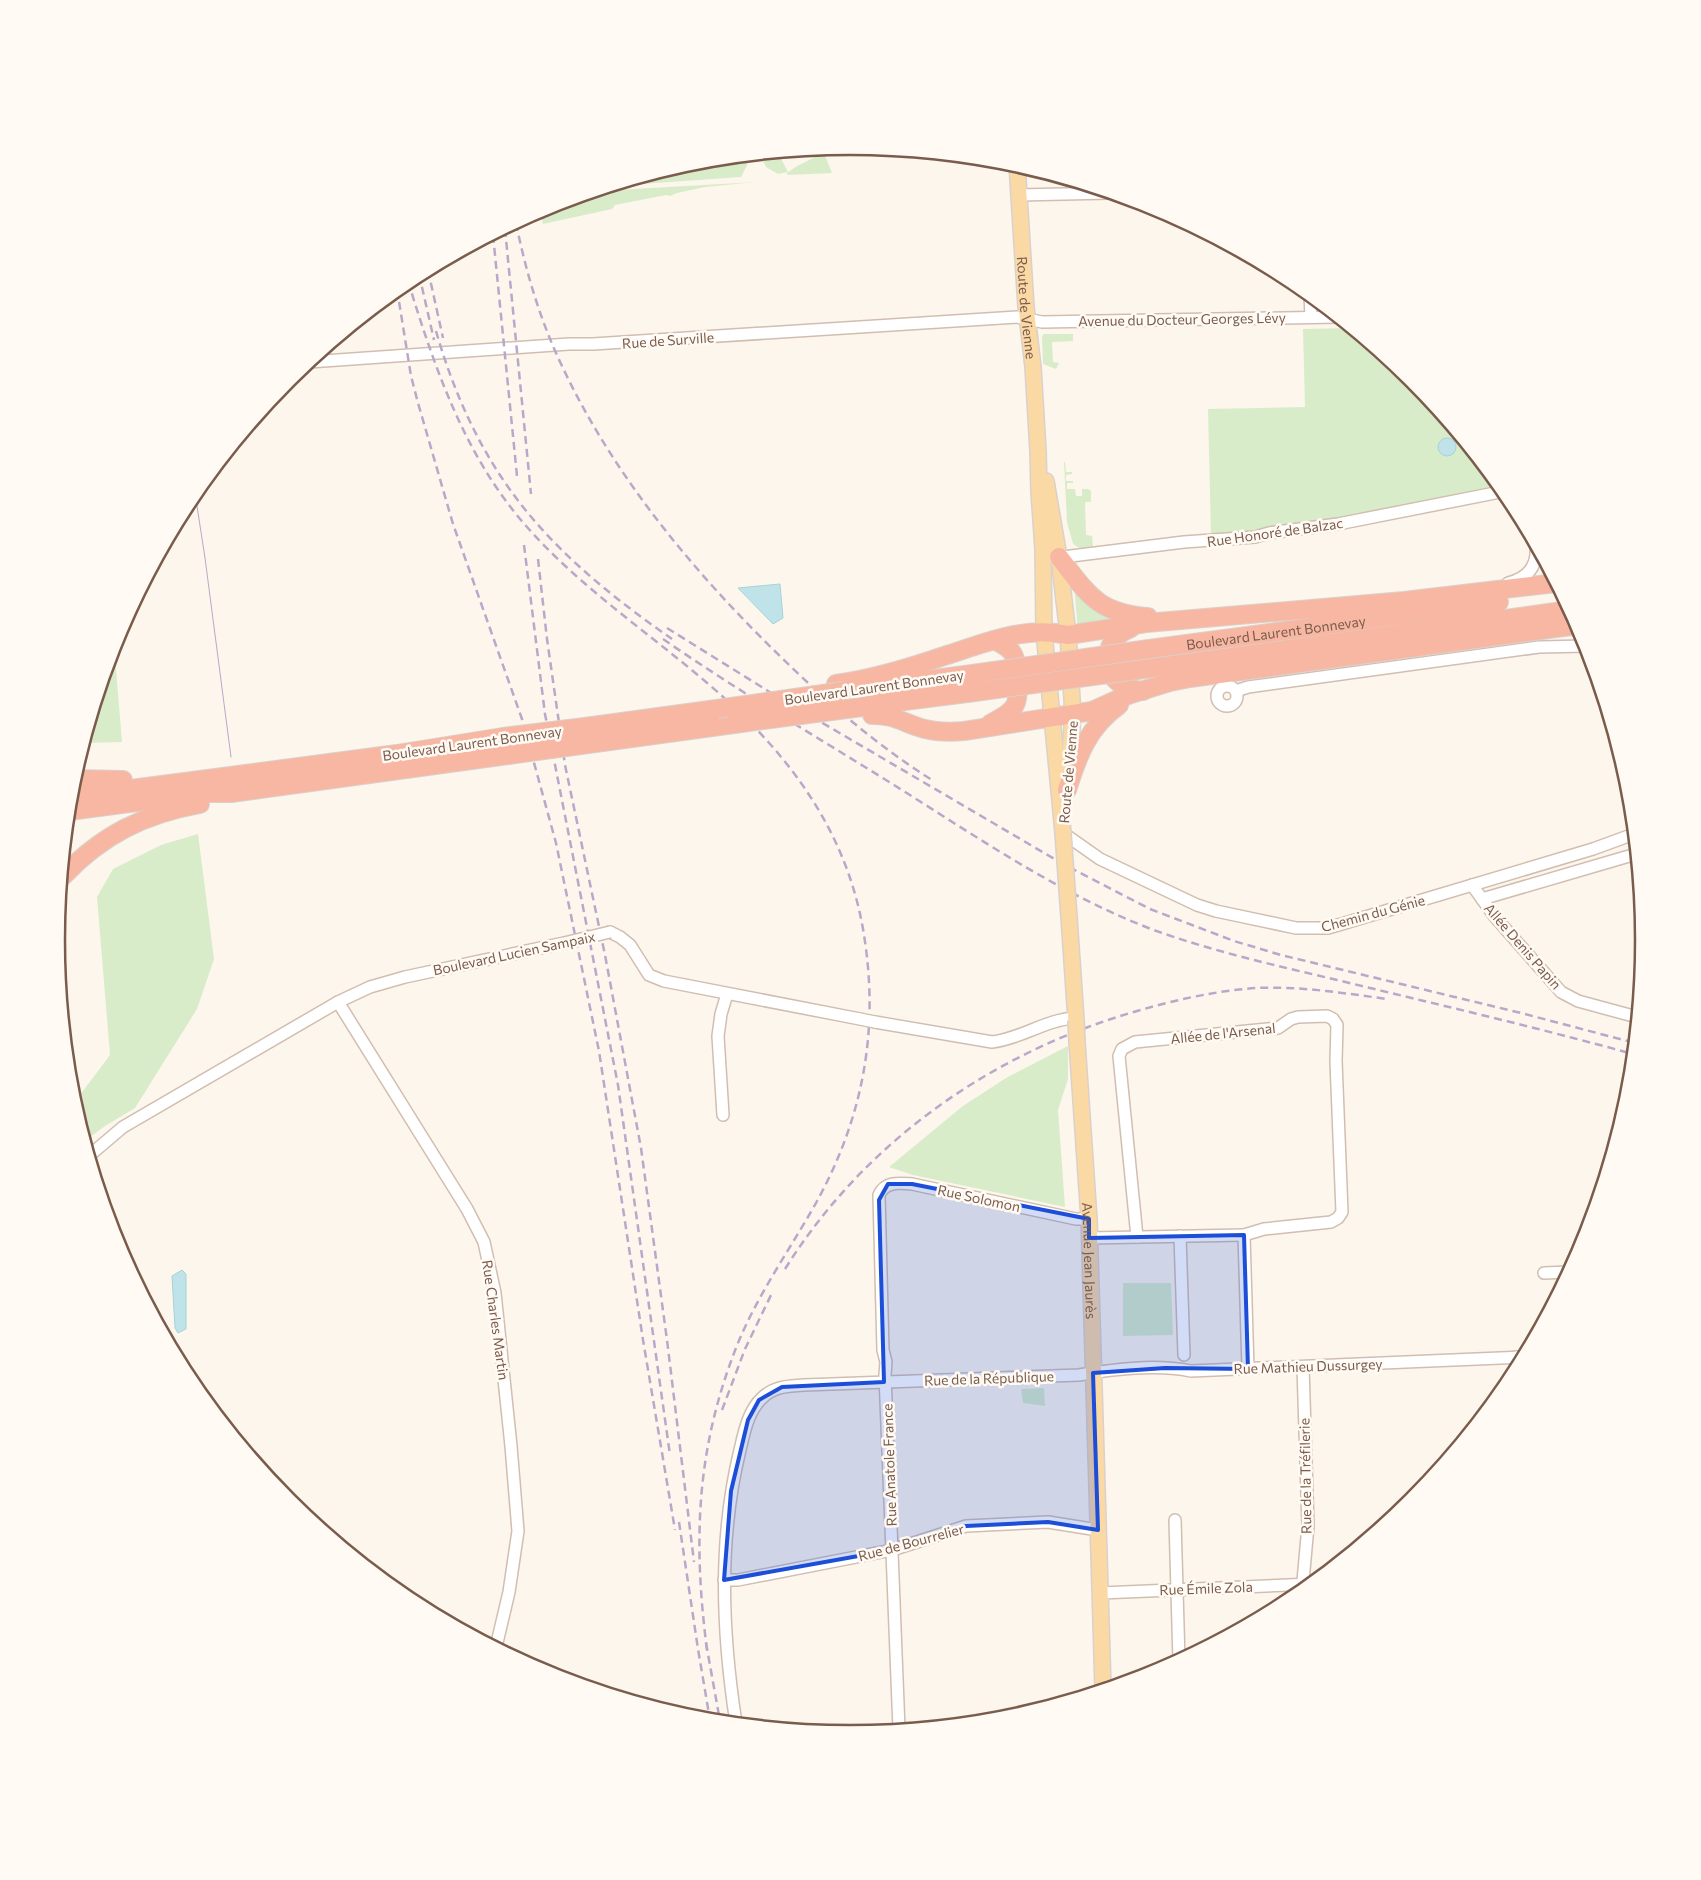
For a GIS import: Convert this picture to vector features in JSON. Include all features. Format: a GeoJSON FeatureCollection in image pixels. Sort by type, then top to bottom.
{"type":"FeatureCollection","features":[{"type":"Feature","properties":{"kind":"highway"},"geometry":{"type":"LineString","coordinates":[[1051,558],[1104,606],[1121,613],[1136,616],[1186,620]]}},
{"type":"Feature","properties":{"kind":"highway"},"geometry":{"type":"LineString","coordinates":[[840,688],[1020,633],[1044,632],[1068,635],[1146,623],[1438,597],[1550,584]]}},
{"type":"Feature","properties":{"kind":"highway","name":"Boulevard Laurent Bonnevay"},"geometry":{"type":"LineString","coordinates":[[231,792],[508,755],[586,736],[634,720],[712,705],[965,674],[1556,595]]}},
{"type":"Feature","properties":{"kind":"highway","name":"Boulevard Laurent Bonnevay"},"geometry":{"type":"LineString","coordinates":[[186,782],[397,754],[503,737],[586,736],[734,724],[810,714],[867,711],[967,693],[1563,611]]}},
{"type":"Feature","properties":{"kind":"highway"},"geometry":{"type":"LineString","coordinates":[[1143,691],[1123,686],[1113,678],[1108,656],[1110,645],[1117,636],[1146,623]]}},
{"type":"Feature","properties":{"kind":"highway"},"geometry":{"type":"LineString","coordinates":[[867,711],[892,716],[925,729],[958,731],[983,728],[1074,715],[1098,709],[1128,695],[1170,682],[1570,626]]}},
{"type":"Feature","properties":{"kind":"highway"},"geometry":{"type":"LineString","coordinates":[[983,728],[1011,711],[1016,705],[1017,697],[1017,671],[1013,654],[994,640]]}},
{"type":"Feature","properties":{"kind":"highway"},"geometry":{"type":"LineString","coordinates":[[1067,790],[1077,758],[1092,731],[1112,710],[1143,691]]}},
{"type":"Feature","properties":{"kind":"highway"},"geometry":{"type":"LineString","coordinates":[[82,780],[186,782]]}},
{"type":"Feature","properties":{"kind":"highway"},"geometry":{"type":"LineString","coordinates":[[79,796],[186,782]]}},
{"type":"Feature","properties":{"kind":"highway"},"geometry":{"type":"LineString","coordinates":[[76,810],[204,793],[231,792]]}},
{"type":"Feature","properties":{"kind":"highway"},"geometry":{"type":"LineString","coordinates":[[69,870],[92,848],[121,829],[151,816],[205,803],[231,792]]}},
{"type":"Feature","properties":{"kind":"main road","name":"Route de Vienne"},"geometry":{"type":"LineString","coordinates":[[1018,173],[1038,451],[1049,497],[1051,558],[1044,632],[1062,833]]}},
{"type":"Feature","properties":{"kind":"main road","name":"Route de Vienne"},"geometry":{"type":"LineString","coordinates":[[1051,558],[1068,635],[1074,715],[1062,833]]}},
{"type":"Feature","properties":{"kind":"main road","name":"Avenue Jean Jaurès"},"geometry":{"type":"LineString","coordinates":[[1062,833],[1089,1219],[1104,1684]]}},
{"type":"Feature","properties":{"kind":"street"},"geometry":{"type":"LineString","coordinates":[[1019,195],[1092,193]]}},
{"type":"Feature","properties":{"kind":"street"},"geometry":{"type":"LineString","coordinates":[[1311,304],[1312,317]]}},
{"type":"Feature","properties":{"kind":"street","name":"Avenue du Docteur Georges Lévy"},"geometry":{"type":"LineString","coordinates":[[1028,319],[1042,322],[1329,317]]}},
{"type":"Feature","properties":{"kind":"street","name":"Rue de Surville"},"geometry":{"type":"LineString","coordinates":[[320,361],[569,344],[617,343],[1008,318],[1028,319]]}},
{"type":"Feature","properties":{"kind":"street","name":"Rue Honoré de Balzac"},"geometry":{"type":"LineString","coordinates":[[1051,558],[1184,542],[1255,537],[1269,533],[1338,524],[1496,493]]}},
{"type":"Feature","properties":{"kind":"street"},"geometry":{"type":"LineString","coordinates":[[1438,597],[1503,585],[1524,578],[1533,567],[1536,557]]}},
{"type":"Feature","properties":{"kind":"street"},"geometry":{"type":"LineString","coordinates":[[1236,691],[1248,687],[1539,647],[1579,646]]}},
{"type":"Feature","properties":{"kind":"street"},"geometry":{"type":"LineString","coordinates":[[1170,682],[1203,681],[1220,690]]}},
{"type":"Feature","properties":{"kind":"street"},"geometry":{"type":"LineString","coordinates":[[1228,686],[1236,691],[1237,697],[1234,703],[1225,706],[1219,702],[1220,690],[1228,686]]}},
{"type":"Feature","properties":{"kind":"street","name":"Chemin du Génie"},"geometry":{"type":"LineString","coordinates":[[1062,833],[1100,859],[1197,905],[1216,911],[1296,928],[1328,928],[1593,849],[1629,836]]}},
{"type":"Feature","properties":{"kind":"street"},"geometry":{"type":"LineString","coordinates":[[1482,899],[1631,856]]}},
{"type":"Feature","properties":{"kind":"street","name":"Allée Denis Papin"},"geometry":{"type":"LineString","coordinates":[[1472,885],[1495,917],[1561,992],[1578,1001],[1632,1016]]}},
{"type":"Feature","properties":{"kind":"street","name":"Boulevard Lucien Sampaix"},"geometry":{"type":"LineString","coordinates":[[95,1151],[123,1127],[338,1002],[370,987],[406,977],[610,932],[630,945],[650,975],[664,982],[875,1022],[992,1042],[1003,1041],[1058,1021],[1076,1019]]}},
{"type":"Feature","properties":{"kind":"street"},"geometry":{"type":"LineString","coordinates":[[723,1115],[718,1036],[721,1014],[727,994]]}},
{"type":"Feature","properties":{"kind":"street","name":"Rue Charles Martin"},"geometry":{"type":"LineString","coordinates":[[338,1002],[467,1209],[484,1242],[495,1293],[518,1531],[509,1592],[497,1641]]}},
{"type":"Feature","properties":{"kind":"street","name":"Allée de l'Arsenal"},"geometry":{"type":"LineString","coordinates":[[1089,1238],[1244,1235],[1264,1229],[1331,1222],[1338,1218],[1342,1212],[1336,1025],[1333,1019],[1327,1016],[1298,1017],[1290,1019],[1278,1028],[1135,1042],[1122,1049],[1120,1056],[1137,1237]]}},
{"type":"Feature","properties":{"kind":"street","name":"Rue Solomon"},"geometry":{"type":"LineString","coordinates":[[878,1200],[881,1191],[888,1184],[912,1184],[1076,1219],[1089,1219]]}},
{"type":"Feature","properties":{"kind":"street","name":"Rue Anatole France"},"geometry":{"type":"LineString","coordinates":[[878,1200],[899,1724]]}},
{"type":"Feature","properties":{"kind":"street"},"geometry":{"type":"LineString","coordinates":[[1244,1235],[1248,1368]]}},
{"type":"Feature","properties":{"kind":"street"},"geometry":{"type":"LineString","coordinates":[[1180,1236],[1184,1355]]}},
{"type":"Feature","properties":{"kind":"street"},"geometry":{"type":"LineString","coordinates":[[1544,1273],[1562,1272]]}},
{"type":"Feature","properties":{"kind":"street","name":"Rue Mathieu Dussurgey"},"geometry":{"type":"LineString","coordinates":[[1093,1373],[1110,1370],[1165,1368],[1191,1371],[1516,1357]]}},
{"type":"Feature","properties":{"kind":"street","name":"Rue de la Tréfilerie"},"geometry":{"type":"LineString","coordinates":[[1304,1367],[1308,1526],[1305,1580]]}},
{"type":"Feature","properties":{"kind":"street","name":"Rue de la République"},"geometry":{"type":"LineString","coordinates":[[735,1717],[726,1651],[724,1580],[726,1530],[731,1491],[748,1420],[760,1400],[771,1391],[782,1387],[1093,1373]]}},
{"type":"Feature","properties":{"kind":"street"},"geometry":{"type":"LineString","coordinates":[[1175,1520],[1179,1653]]}},
{"type":"Feature","properties":{"kind":"street","name":"Rue de Bourrelier"},"geometry":{"type":"LineString","coordinates":[[724,1580],[738,1580],[892,1550],[966,1526],[1048,1522],[1098,1530]]}},
{"type":"Feature","properties":{"kind":"street","name":"Rue Émile Zola"},"geometry":{"type":"LineString","coordinates":[[1101,1592],[1295,1587]]}},
{"type":"Feature","properties":{"kind":"highlighted area"},"geometry":{"type":"Polygon","coordinates":[[[888,1184],[912,1184],[1089,1219],[1089,1238],[1244,1235],[1248,1369],[1165,1368],[1093,1373],[1098,1530],[1048,1522],[966,1526],[892,1550],[724,1580],[731,1491],[748,1420],[759,1400],[782,1387],[884,1382],[879,1200],[888,1184]]]}},
{"type":"Feature","properties":{"kind":"green space"},"geometry":{"type":"Polygon","coordinates":[[[825,155],[832,173],[787,175],[797,166],[819,156],[825,155]]]}},
{"type":"Feature","properties":{"kind":"green space"},"geometry":{"type":"Polygon","coordinates":[[[781,158],[788,172],[778,174],[766,167],[762,160],[781,158]]]}},
{"type":"Feature","properties":{"kind":"green space"},"geometry":{"type":"Polygon","coordinates":[[[747,161],[741,177],[636,184],[697,170],[747,161]]]}},
{"type":"Feature","properties":{"kind":"green space"},"geometry":{"type":"Polygon","coordinates":[[[756,182],[705,187],[670,196],[666,195],[615,205],[612,209],[543,224],[542,218],[550,214],[618,190],[756,182]]]}},
{"type":"Feature","properties":{"kind":"green space"},"geometry":{"type":"Polygon","coordinates":[[[1343,328],[1368,349],[1441,422],[1492,487],[1311,524],[1211,535],[1208,409],[1305,407],[1303,329],[1343,328]]]}},
{"type":"Feature","properties":{"kind":"green space"},"geometry":{"type":"Polygon","coordinates":[[[1044,334],[1073,334],[1073,341],[1052,342],[1053,362],[1059,363],[1056,369],[1043,364],[1042,336],[1044,334]]]}},
{"type":"Feature","properties":{"kind":"green space"},"geometry":{"type":"Polygon","coordinates":[[[1064,462],[1066,472],[1072,472],[1072,474],[1066,475],[1066,481],[1073,481],[1073,483],[1067,483],[1067,489],[1075,489],[1076,496],[1082,496],[1082,489],[1091,491],[1091,502],[1085,502],[1086,535],[1092,536],[1093,547],[1081,549],[1073,544],[1067,522],[1064,462]]]}},
{"type":"Feature","properties":{"kind":"green space"},"geometry":{"type":"Polygon","coordinates":[[[1074,585],[1128,620],[1093,630],[1079,643],[1074,585]]]}},
{"type":"Feature","properties":{"kind":"green space"},"geometry":{"type":"Polygon","coordinates":[[[116,665],[122,742],[91,743],[116,665]]]}},
{"type":"Feature","properties":{"kind":"green space"},"geometry":{"type":"Polygon","coordinates":[[[198,834],[214,959],[197,1009],[135,1108],[90,1137],[80,1095],[110,1055],[97,897],[113,869],[161,845],[198,834]]]}},
{"type":"Feature","properties":{"kind":"green space"},"geometry":{"type":"Polygon","coordinates":[[[1068,1046],[1068,1079],[1058,1110],[1065,1207],[913,1175],[889,1167],[963,1106],[1006,1078],[1068,1046]]]}},
{"type":"Feature","properties":{"kind":"green space"},"geometry":{"type":"Polygon","coordinates":[[[1123,1283],[1171,1283],[1173,1335],[1123,1336],[1123,1283]]]}},
{"type":"Feature","properties":{"kind":"green space"},"geometry":{"type":"Polygon","coordinates":[[[1044,1388],[1045,1406],[1023,1403],[1021,1389],[1044,1388]]]}},
{"type":"Feature","properties":{"kind":"water"},"geometry":{"type":"Polygon","coordinates":[[[1447,438],[1453,441],[1456,447],[1453,453],[1447,456],[1441,453],[1438,447],[1441,441],[1447,438]]]}},
{"type":"Feature","properties":{"kind":"water"},"geometry":{"type":"Polygon","coordinates":[[[780,584],[783,618],[773,624],[738,588],[780,584]]]}},
{"type":"Feature","properties":{"kind":"water"},"geometry":{"type":"Polygon","coordinates":[[[182,1270],[186,1274],[186,1329],[178,1333],[175,1328],[172,1276],[182,1270]]]}},
{"type":"Feature","properties":{"kind":"tram line"},"geometry":{"type":"LineString","coordinates":[[197,504],[231,757]]}},
{"type":"Feature","properties":{"kind":"railway"},"geometry":{"type":"LineString","coordinates":[[517,229],[534,296],[562,366],[606,447],[659,523],[719,593],[800,676],[873,739],[932,780]]}},
{"type":"Feature","properties":{"kind":"railway"},"geometry":{"type":"LineString","coordinates":[[506,235],[531,494]]}},
{"type":"Feature","properties":{"kind":"railway"},"geometry":{"type":"LineString","coordinates":[[494,241],[517,476]]}},
{"type":"Feature","properties":{"kind":"railway"},"geometry":{"type":"LineString","coordinates":[[430,277],[443,338]]}},
{"type":"Feature","properties":{"kind":"railway"},"geometry":{"type":"LineString","coordinates":[[421,283],[434,340]]}},
{"type":"Feature","properties":{"kind":"railway"},"geometry":{"type":"LineString","coordinates":[[411,289],[429,347],[454,411],[469,442],[505,500],[547,549],[591,589],[734,707],[785,762],[807,792],[826,823],[842,856],[854,892],[863,929],[870,1001],[868,1036],[864,1070],[846,1137],[816,1203],[763,1292],[744,1329],[723,1386],[713,1423],[701,1497],[699,1534],[700,1572],[707,1650]]}},
{"type":"Feature","properties":{"kind":"railway"},"geometry":{"type":"LineString","coordinates":[[398,298],[411,376],[418,403],[453,524],[522,719],[556,843],[599,1051],[643,1340],[675,1530]]}},
{"type":"Feature","properties":{"kind":"railway"},"geometry":{"type":"LineString","coordinates":[[436,331],[466,414],[498,473],[511,491],[546,533],[585,572],[672,639]]}},
{"type":"Feature","properties":{"kind":"railway"},"geometry":{"type":"LineString","coordinates":[[524,545],[545,714],[618,1085],[670,1455]]}},
{"type":"Feature","properties":{"kind":"railway"},"geometry":{"type":"LineString","coordinates":[[538,559],[565,765],[605,955],[641,1148],[694,1562]]}},
{"type":"Feature","properties":{"kind":"railway"},"geometry":{"type":"LineString","coordinates":[[667,628],[768,691],[1063,864],[1150,909],[1234,941],[1281,955],[1521,1013],[1629,1041]]}},
{"type":"Feature","properties":{"kind":"railway"},"geometry":{"type":"LineString","coordinates":[[663,639],[987,844],[1083,899],[1117,915],[1151,929],[1220,951],[1627,1053]]}},
{"type":"Feature","properties":{"kind":"railway"},"geometry":{"type":"LineString","coordinates":[[785,1269],[817,1223],[854,1180],[894,1142],[937,1107],[983,1077],[1032,1051],[1084,1029],[1137,1011],[1225,991],[1255,988],[1288,988],[1321,990],[1387,999]]}},
{"type":"Feature","properties":{"kind":"railway"},"geometry":{"type":"LineString","coordinates":[[722,1410],[745,1349],[772,1293]]}},
{"type":"Feature","properties":{"kind":"railway"},"geometry":{"type":"LineString","coordinates":[[679,1522],[709,1712]]}},
{"type":"Feature","properties":{"kind":"railway"},"geometry":{"type":"LineString","coordinates":[[706,1643],[719,1714]]}}]}
